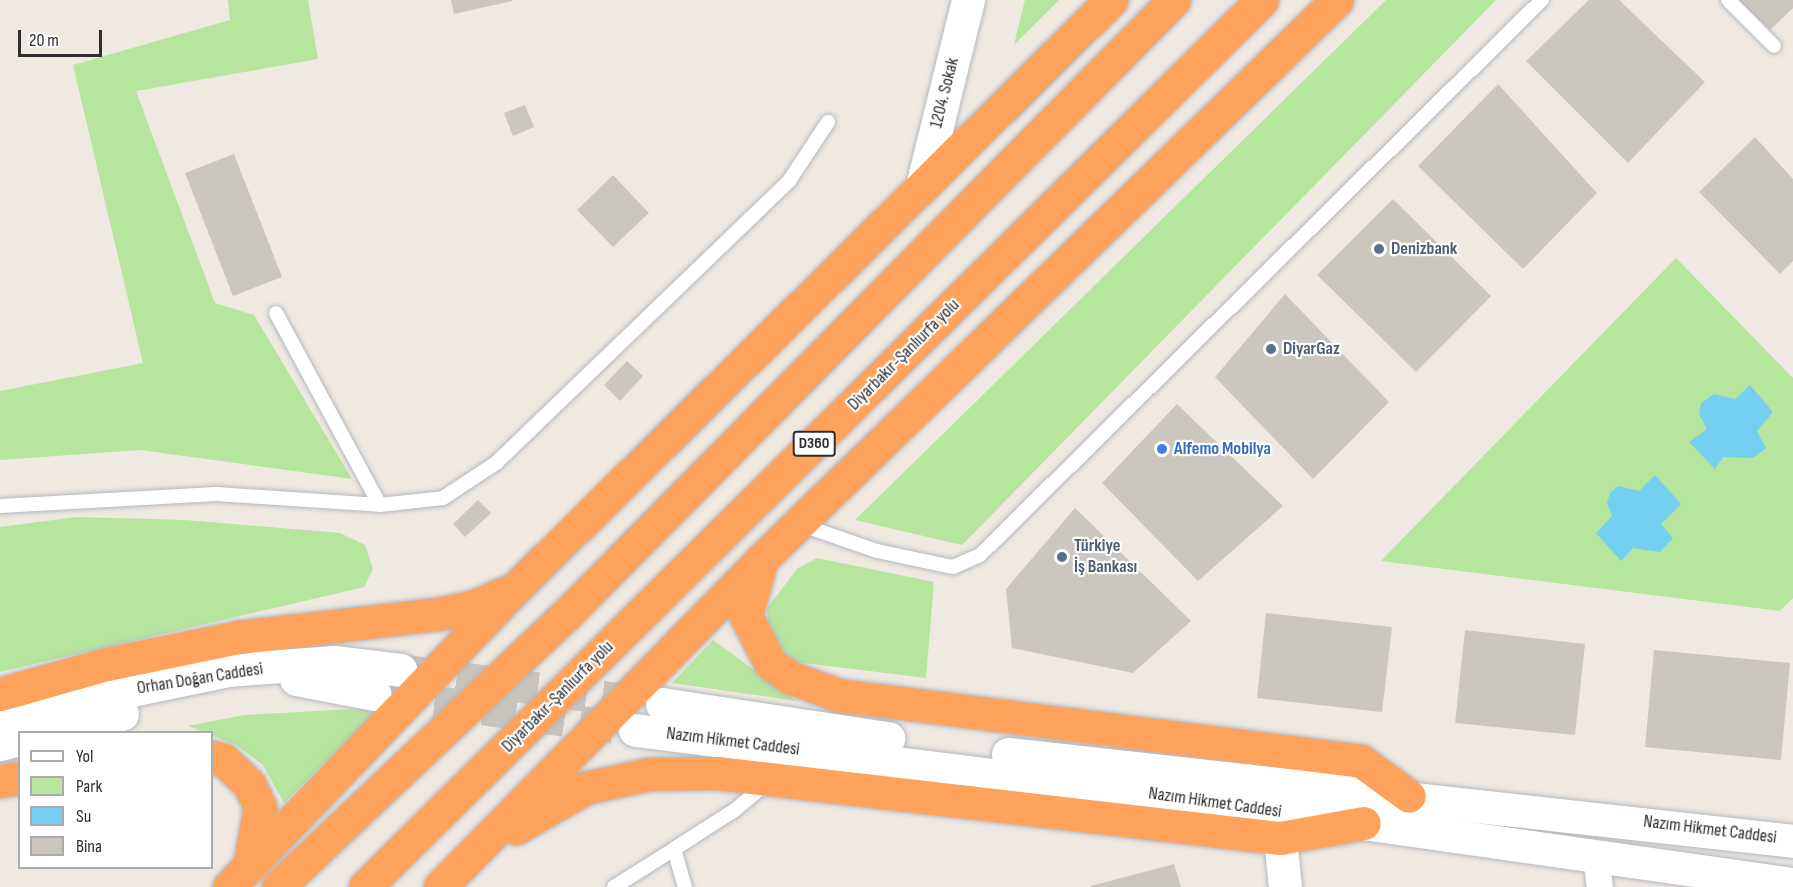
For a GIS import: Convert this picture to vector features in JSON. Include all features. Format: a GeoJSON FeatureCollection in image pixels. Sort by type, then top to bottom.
{"type":"FeatureCollection","features":[{"type":"Feature","properties":{"kind":"highway"},"geometry":{"type":"LineString","coordinates":[[239,877],[518,586],[1111,0]]}},
{"type":"Feature","properties":{"kind":"highway"},"geometry":{"type":"LineString","coordinates":[[278,887],[565,616],[1174,0]]}},
{"type":"Feature","properties":{"kind":"highway","name":"Diyarbakır-Şanlıurfa yolu"},"geometry":{"type":"LineString","coordinates":[[365,887],[1262,0]]}},
{"type":"Feature","properties":{"kind":"highway"},"geometry":{"type":"LineString","coordinates":[[445,885],[761,560],[1337,0]]}},
{"type":"Feature","properties":{"kind":"highway"},"geometry":{"type":"LineString","coordinates":[[761,560],[747,616],[770,663],[789,677],[838,695],[1361,761],[1409,796]]}},
{"type":"Feature","properties":{"kind":"highway"},"geometry":{"type":"LineString","coordinates":[[0,694],[107,664],[239,637],[473,608],[518,586]]}},
{"type":"Feature","properties":{"kind":"highway"},"geometry":{"type":"LineString","coordinates":[[213,757],[224,760],[249,784],[260,807],[239,877]]}},
{"type":"Feature","properties":{"kind":"highway"},"geometry":{"type":"LineString","coordinates":[[445,885],[533,816],[585,788],[649,774],[717,773],[1280,838],[1364,823]]}},
{"type":"Feature","properties":{"kind":"highway"},"geometry":{"type":"LineString","coordinates":[[0,781],[18,778]]}},
{"type":"Feature","properties":{"kind":"main road","name":"1204. Sokak"},"geometry":{"type":"LineString","coordinates":[[922,186],[968,0]]}},
{"type":"Feature","properties":{"kind":"main road","name":"Orhan Doğan Caddesi"},"geometry":{"type":"LineString","coordinates":[[0,717],[228,670],[334,662],[401,670]]}},
{"type":"Feature","properties":{"kind":"main road","name":"Orhan Doğan Caddesi"},"geometry":{"type":"LineString","coordinates":[[49,731],[209,692],[304,677],[375,694]]}},
{"type":"Feature","properties":{"kind":"main road","name":"Nazım Hikmet Caddesi"},"geometry":{"type":"LineString","coordinates":[[662,704],[949,748],[1409,796],[1793,841]]}},
{"type":"Feature","properties":{"kind":"main road","name":"Nazım Hikmet Caddesi"},"geometry":{"type":"LineString","coordinates":[[635,730],[1364,823],[1598,872],[1793,884]]}},
{"type":"Feature","properties":{"kind":"main road"},"geometry":{"type":"LineString","coordinates":[[0,744],[18,740]]}},
{"type":"Feature","properties":{"kind":"main road"},"geometry":{"type":"LineString","coordinates":[[1280,838],[1285,887]]}},
{"type":"Feature","properties":{"kind":"lane"},"geometry":{"type":"LineString","coordinates":[[799,524],[877,551],[953,567],[980,555],[1542,0]]}},
{"type":"Feature","properties":{"kind":"lane"},"geometry":{"type":"LineString","coordinates":[[1728,0],[1774,46]]}},
{"type":"Feature","properties":{"kind":"lane"},"geometry":{"type":"LineString","coordinates":[[0,506],[216,494],[380,505],[443,498],[496,463],[789,181],[828,122]]}},
{"type":"Feature","properties":{"kind":"lane"},"geometry":{"type":"LineString","coordinates":[[276,313],[380,505]]}},
{"type":"Feature","properties":{"kind":"lane"},"geometry":{"type":"LineString","coordinates":[[614,887],[735,810],[770,780]]}},
{"type":"Feature","properties":{"kind":"lane"},"geometry":{"type":"LineString","coordinates":[[674,849],[685,887]]}},
{"type":"Feature","properties":{"kind":"green space"},"geometry":{"type":"Polygon","coordinates":[[[228,0],[308,0],[318,59],[136,91],[215,303],[254,315],[352,479],[140,450],[0,460],[0,391],[143,363],[73,65],[230,20],[228,0]]]}},
{"type":"Feature","properties":{"kind":"green space"},"geometry":{"type":"Polygon","coordinates":[[[1025,0],[1059,0],[1014,45],[1025,0]]]}},
{"type":"Feature","properties":{"kind":"green space"},"geometry":{"type":"Polygon","coordinates":[[[1386,0],[1496,0],[962,545],[855,520],[1386,0]]]}},
{"type":"Feature","properties":{"kind":"green space"},"geometry":{"type":"Polygon","coordinates":[[[1676,258],[1793,378],[1793,598],[1780,611],[1381,561],[1676,258]]]}},
{"type":"Feature","properties":{"kind":"green space"},"geometry":{"type":"Polygon","coordinates":[[[77,517],[185,520],[340,533],[365,545],[373,569],[364,587],[0,672],[0,527],[77,517]]]}},
{"type":"Feature","properties":{"kind":"green space"},"geometry":{"type":"Polygon","coordinates":[[[817,558],[934,582],[926,678],[788,661],[768,624],[767,608],[798,568],[817,558]]]}},
{"type":"Feature","properties":{"kind":"green space"},"geometry":{"type":"Polygon","coordinates":[[[713,640],[797,701],[672,683],[713,640]]]}},
{"type":"Feature","properties":{"kind":"green space"},"geometry":{"type":"Polygon","coordinates":[[[352,709],[376,712],[284,803],[263,765],[236,745],[213,736],[213,731],[201,731],[188,726],[244,715],[352,709]]]}},
{"type":"Feature","properties":{"kind":"water"},"geometry":{"type":"Polygon","coordinates":[[[1750,385],[1773,412],[1757,431],[1766,448],[1753,458],[1723,457],[1715,469],[1689,442],[1707,429],[1699,414],[1701,403],[1714,394],[1735,399],[1750,385]]]}},
{"type":"Feature","properties":{"kind":"water"},"geometry":{"type":"Polygon","coordinates":[[[1655,475],[1681,504],[1661,524],[1673,538],[1660,552],[1633,548],[1621,561],[1596,533],[1612,516],[1607,503],[1610,493],[1618,486],[1639,491],[1655,475]]]}},
{"type":"Feature","properties":{"kind":"building"},"geometry":{"type":"Polygon","coordinates":[[[451,0],[512,0],[512,1],[454,14],[451,0]]]}},
{"type":"Feature","properties":{"kind":"building"},"geometry":{"type":"Polygon","coordinates":[[[1589,0],[1619,0],[1705,82],[1628,163],[1526,61],[1589,0]]]}},
{"type":"Feature","properties":{"kind":"building"},"geometry":{"type":"Polygon","coordinates":[[[1739,0],[1793,0],[1793,8],[1770,30],[1739,0]]]}},
{"type":"Feature","properties":{"kind":"building"},"geometry":{"type":"Polygon","coordinates":[[[1498,84],[1597,193],[1523,269],[1418,166],[1498,84]]]}},
{"type":"Feature","properties":{"kind":"building"},"geometry":{"type":"Polygon","coordinates":[[[525,105],[534,127],[513,136],[504,113],[525,105]]]}},
{"type":"Feature","properties":{"kind":"building"},"geometry":{"type":"Polygon","coordinates":[[[1755,137],[1793,179],[1793,261],[1780,274],[1699,192],[1755,137]]]}},
{"type":"Feature","properties":{"kind":"building"},"geometry":{"type":"Polygon","coordinates":[[[234,154],[282,277],[233,296],[185,173],[234,154]]]}},
{"type":"Feature","properties":{"kind":"building"},"geometry":{"type":"Polygon","coordinates":[[[613,175],[649,213],[613,247],[577,210],[613,175]]]}},
{"type":"Feature","properties":{"kind":"building"},"geometry":{"type":"Polygon","coordinates":[[[1393,199],[1491,296],[1416,372],[1317,275],[1393,199]]]}},
{"type":"Feature","properties":{"kind":"building"},"geometry":{"type":"Polygon","coordinates":[[[1285,294],[1389,402],[1313,479],[1215,377],[1285,294]]]}},
{"type":"Feature","properties":{"kind":"building"},"geometry":{"type":"Polygon","coordinates":[[[627,361],[643,376],[620,401],[604,385],[627,361]]]}},
{"type":"Feature","properties":{"kind":"building"},"geometry":{"type":"Polygon","coordinates":[[[1177,404],[1283,506],[1198,581],[1102,483],[1177,404]]]}},
{"type":"Feature","properties":{"kind":"building"},"geometry":{"type":"Polygon","coordinates":[[[478,500],[491,513],[465,537],[453,524],[478,500]]]}},
{"type":"Feature","properties":{"kind":"building"},"geometry":{"type":"Polygon","coordinates":[[[1075,508],[1191,621],[1133,673],[1012,648],[1006,589],[1075,508]]]}},
{"type":"Feature","properties":{"kind":"building"},"geometry":{"type":"Polygon","coordinates":[[[1266,613],[1392,627],[1382,712],[1257,698],[1266,613]]]}},
{"type":"Feature","properties":{"kind":"building"},"geometry":{"type":"Polygon","coordinates":[[[1465,630],[1585,644],[1575,735],[1455,723],[1465,630]]]}},
{"type":"Feature","properties":{"kind":"building"},"geometry":{"type":"Polygon","coordinates":[[[1654,650],[1790,663],[1781,760],[1645,747],[1654,650]]]}},
{"type":"Feature","properties":{"kind":"building"},"geometry":{"type":"Polygon","coordinates":[[[1174,864],[1181,887],[1091,887],[1091,886],[1174,864]]]}},
{"type":"Feature","properties":{"kind":"tunnel"},"geometry":{"type":"LineString","coordinates":[[408,671],[649,703]]}},
{"type":"Feature","properties":{"kind":"tunnel"},"geometry":{"type":"LineString","coordinates":[[386,695],[623,728]]}},
{"type":"Feature","properties":{"kind":"place","name":"Denizbank"},"geometry":{"type":"Point","coordinates":[1379,249]}},
{"type":"Feature","properties":{"kind":"place","name":"DiyarGaz"},"geometry":{"type":"Point","coordinates":[1271,349]}},
{"type":"Feature","properties":{"kind":"place","name":"Alfemo Mobilya"},"geometry":{"type":"Point","coordinates":[1162,449]}},
{"type":"Feature","properties":{"kind":"place","name":"Türkiye İş Bankası"},"geometry":{"type":"Point","coordinates":[1062,557]}}]}
